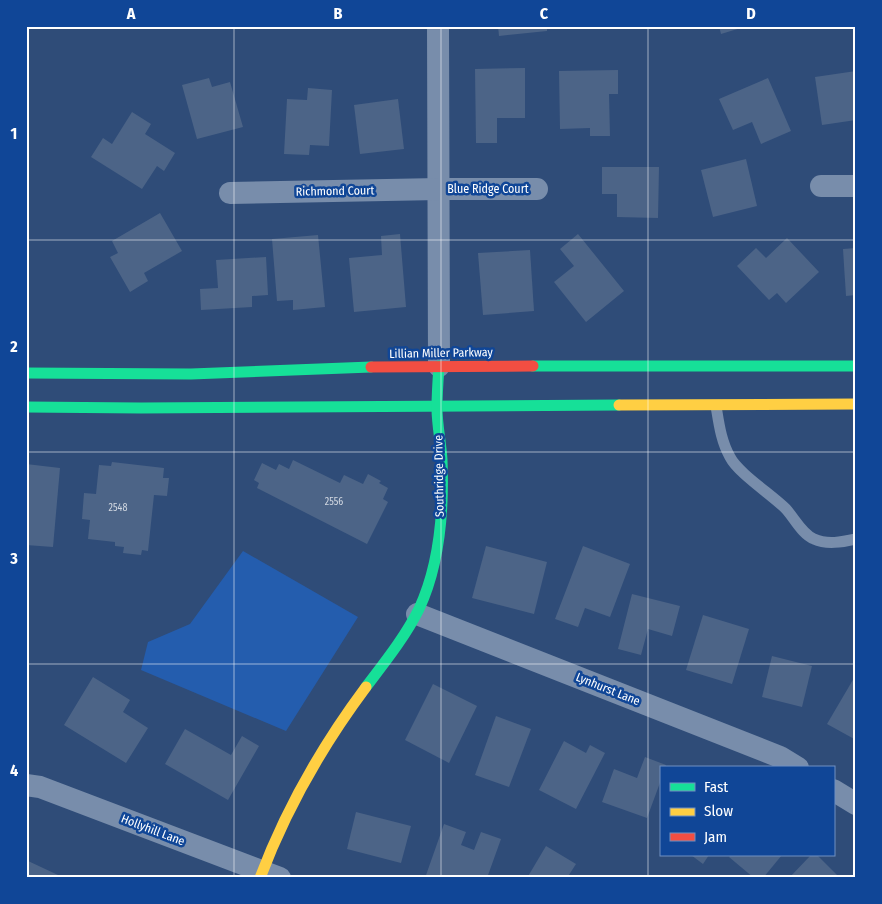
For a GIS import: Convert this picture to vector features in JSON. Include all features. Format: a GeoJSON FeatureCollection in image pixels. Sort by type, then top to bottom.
{"type":"FeatureCollection","features":[{"type":"Feature","properties":{"kind":"main road","name":"Lillian Miller Parkway"},"geometry":{"type":"LineString","coordinates":[[26,373],[191,374],[439,366],[856,366]]}},
{"type":"Feature","properties":{"kind":"main road","name":"Southridge Drive"},"geometry":{"type":"LineString","coordinates":[[267,876],[278,832],[321,754],[417,614],[431,579],[439,541],[442,460],[437,407],[439,366]]}},
{"type":"Feature","properties":{"kind":"main road"},"geometry":{"type":"LineString","coordinates":[[26,407],[856,404]]}},
{"type":"Feature","properties":{"kind":"street","name":"Southridge Drive"},"geometry":{"type":"LineString","coordinates":[[438,26],[439,366]]}},
{"type":"Feature","properties":{"kind":"street"},"geometry":{"type":"LineString","coordinates":[[821,186],[856,186]]}},
{"type":"Feature","properties":{"kind":"street","name":"Blue Ridge Court"},"geometry":{"type":"LineString","coordinates":[[439,189],[537,189]]}},
{"type":"Feature","properties":{"kind":"street","name":"Richmond Court"},"geometry":{"type":"LineString","coordinates":[[230,193],[439,189]]}},
{"type":"Feature","properties":{"kind":"street","name":"Lynhurst Lane"},"geometry":{"type":"LineString","coordinates":[[417,614],[780,757],[795,766]]}},
{"type":"Feature","properties":{"kind":"street","name":"Hollyhill Lane"},"geometry":{"type":"LineString","coordinates":[[26,785],[40,787],[267,876]]}},
{"type":"Feature","properties":{"kind":"street"},"geometry":{"type":"LineString","coordinates":[[834,791],[856,804]]}},
{"type":"Feature","properties":{"kind":"lane"},"geometry":{"type":"LineString","coordinates":[[716,406],[722,440],[731,460],[786,509],[811,538],[821,542],[840,542],[856,539]]}},
{"type":"Feature","properties":{"kind":"shaded area"},"geometry":{"type":"Polygon","coordinates":[[[243,551],[358,617],[286,731],[141,670],[148,642],[190,624],[243,551]]]}},
{"type":"Feature","properties":{"kind":"building"},"geometry":{"type":"Polygon","coordinates":[[[498,26],[547,26],[547,31],[499,36],[498,26]]]}},
{"type":"Feature","properties":{"kind":"building"},"geometry":{"type":"Polygon","coordinates":[[[719,26],[744,26],[744,27],[721,34],[719,26]]]}},
{"type":"Feature","properties":{"kind":"building"},"geometry":{"type":"Polygon","coordinates":[[[525,68],[525,118],[497,118],[497,143],[476,143],[475,69],[525,68]]]}},
{"type":"Feature","properties":{"kind":"building"},"geometry":{"type":"Polygon","coordinates":[[[618,70],[618,94],[609,94],[610,136],[590,136],[590,128],[560,129],[559,71],[618,70]]]}},
{"type":"Feature","properties":{"kind":"building"},"geometry":{"type":"Polygon","coordinates":[[[856,71],[856,120],[822,125],[815,77],[856,71]]]}},
{"type":"Feature","properties":{"kind":"building"},"geometry":{"type":"Polygon","coordinates":[[[209,78],[212,87],[230,82],[243,127],[197,139],[182,85],[209,78]]]}},
{"type":"Feature","properties":{"kind":"building"},"geometry":{"type":"Polygon","coordinates":[[[768,78],[791,131],[761,144],[752,122],[733,130],[719,99],[768,78]]]}},
{"type":"Feature","properties":{"kind":"building"},"geometry":{"type":"Polygon","coordinates":[[[308,88],[332,90],[329,146],[310,145],[309,155],[284,154],[287,99],[307,100],[308,88]]]}},
{"type":"Feature","properties":{"kind":"building"},"geometry":{"type":"Polygon","coordinates":[[[398,99],[404,149],[360,154],[354,105],[398,99]]]}},
{"type":"Feature","properties":{"kind":"building"},"geometry":{"type":"Polygon","coordinates":[[[132,112],[151,124],[145,134],[175,153],[164,171],[157,166],[142,189],[91,157],[103,138],[112,144],[132,112]]]}},
{"type":"Feature","properties":{"kind":"building"},"geometry":{"type":"Polygon","coordinates":[[[746,159],[757,206],[713,217],[701,170],[746,159]]]}},
{"type":"Feature","properties":{"kind":"building"},"geometry":{"type":"Polygon","coordinates":[[[602,167],[659,167],[658,218],[617,217],[617,194],[602,194],[602,167]]]}},
{"type":"Feature","properties":{"kind":"building"},"geometry":{"type":"Polygon","coordinates":[[[160,213],[182,251],[144,273],[148,281],[130,292],[110,257],[118,253],[112,241],[160,213]]]}},
{"type":"Feature","properties":{"kind":"building"},"geometry":{"type":"Polygon","coordinates":[[[400,234],[406,307],[354,312],[349,258],[382,255],[381,236],[400,234]]]}},
{"type":"Feature","properties":{"kind":"building"},"geometry":{"type":"Polygon","coordinates":[[[578,234],[624,291],[586,322],[554,282],[574,266],[560,249],[578,234]]]}},
{"type":"Feature","properties":{"kind":"building"},"geometry":{"type":"Polygon","coordinates":[[[318,235],[325,307],[293,310],[293,300],[277,301],[272,239],[318,235]]]}},
{"type":"Feature","properties":{"kind":"building"},"geometry":{"type":"Polygon","coordinates":[[[787,238],[819,272],[786,303],[777,293],[769,300],[737,266],[756,248],[766,258],[787,238]]]}},
{"type":"Feature","properties":{"kind":"building"},"geometry":{"type":"Polygon","coordinates":[[[856,248],[856,295],[846,296],[843,249],[856,248]]]}},
{"type":"Feature","properties":{"kind":"building"},"geometry":{"type":"Polygon","coordinates":[[[530,250],[534,311],[483,315],[478,253],[530,250]]]}},
{"type":"Feature","properties":{"kind":"building"},"geometry":{"type":"Polygon","coordinates":[[[266,257],[268,295],[252,296],[252,307],[201,310],[200,289],[218,288],[216,260],[266,257]]]}},
{"type":"Feature","properties":{"kind":"building"},"geometry":{"type":"Polygon","coordinates":[[[293,460],[340,483],[344,475],[363,484],[368,474],[381,481],[379,483],[388,488],[383,499],[388,502],[367,544],[257,488],[259,483],[254,480],[262,463],[276,470],[279,464],[289,469],[293,460]]]}},
{"type":"Feature","properties":{"kind":"building"},"geometry":{"type":"Polygon","coordinates":[[[112,462],[164,468],[163,478],[169,478],[167,496],[154,495],[148,551],[142,550],[141,555],[123,553],[124,547],[115,546],[115,542],[88,539],[90,520],[82,519],[84,493],[96,494],[99,465],[111,466],[112,462]]]}},
{"type":"Feature","properties":{"kind":"building"},"geometry":{"type":"Polygon","coordinates":[[[26,464],[60,468],[53,547],[26,545],[26,464]]]}},
{"type":"Feature","properties":{"kind":"building"},"geometry":{"type":"Polygon","coordinates":[[[486,546],[547,562],[534,614],[472,598],[486,546]]]}},
{"type":"Feature","properties":{"kind":"building"},"geometry":{"type":"Polygon","coordinates":[[[583,546],[630,564],[610,617],[585,608],[578,627],[555,619],[583,546]]]}},
{"type":"Feature","properties":{"kind":"building"},"geometry":{"type":"Polygon","coordinates":[[[632,594],[680,606],[672,636],[648,629],[641,655],[618,649],[632,594]]]}},
{"type":"Feature","properties":{"kind":"building"},"geometry":{"type":"Polygon","coordinates":[[[703,615],[749,629],[732,684],[686,670],[703,615]]]}},
{"type":"Feature","properties":{"kind":"building"},"geometry":{"type":"Polygon","coordinates":[[[772,656],[812,666],[802,707],[762,697],[772,656]]]}},
{"type":"Feature","properties":{"kind":"building"},"geometry":{"type":"Polygon","coordinates":[[[93,677],[130,700],[123,712],[148,728],[126,763],[64,725],[93,677]]]}},
{"type":"Feature","properties":{"kind":"building"},"geometry":{"type":"Polygon","coordinates":[[[854,678],[856,680],[856,740],[827,724],[854,678]]]}},
{"type":"Feature","properties":{"kind":"building"},"geometry":{"type":"Polygon","coordinates":[[[433,684],[477,706],[449,763],[405,740],[433,684]]]}},
{"type":"Feature","properties":{"kind":"building"},"geometry":{"type":"Polygon","coordinates":[[[496,716],[531,729],[509,787],[475,775],[496,716]]]}},
{"type":"Feature","properties":{"kind":"building"},"geometry":{"type":"Polygon","coordinates":[[[185,729],[231,755],[242,736],[259,746],[228,800],[165,764],[185,729]]]}},
{"type":"Feature","properties":{"kind":"building"},"geometry":{"type":"Polygon","coordinates":[[[564,741],[586,753],[590,745],[605,753],[576,809],[539,790],[564,741]]]}},
{"type":"Feature","properties":{"kind":"building"},"geometry":{"type":"Polygon","coordinates":[[[645,757],[666,765],[660,766],[660,783],[647,818],[602,802],[614,769],[637,778],[645,757]]]}},
{"type":"Feature","properties":{"kind":"building"},"geometry":{"type":"Polygon","coordinates":[[[356,812],[411,826],[401,863],[347,849],[356,812]]]}},
{"type":"Feature","properties":{"kind":"building"},"geometry":{"type":"Polygon","coordinates":[[[444,824],[466,832],[461,845],[474,850],[481,832],[501,839],[487,878],[425,878],[444,824]]]}},
{"type":"Feature","properties":{"kind":"building"},"geometry":{"type":"Polygon","coordinates":[[[546,846],[576,864],[567,878],[527,878],[546,846]]]}},
{"type":"Feature","properties":{"kind":"building"},"geometry":{"type":"Polygon","coordinates":[[[692,856],[708,856],[703,864],[692,856]]]}},
{"type":"Feature","properties":{"kind":"building"},"geometry":{"type":"Polygon","coordinates":[[[781,856],[763,878],[754,878],[729,857],[781,856]]]}},
{"type":"Feature","properties":{"kind":"building"},"geometry":{"type":"Polygon","coordinates":[[[810,856],[818,856],[840,878],[789,878],[810,856]]]}},
{"type":"Feature","properties":{"kind":"building"},"geometry":{"type":"Polygon","coordinates":[[[26,860],[58,875],[57,878],[26,878],[26,860]]]}},
{"type":"Feature","properties":{"kind":"traffic: fast"},"geometry":{"type":"LineString","coordinates":[[366,687],[401,639],[419,609],[432,574],[439,536],[442,498],[442,460],[437,408],[439,366]]}},
{"type":"Feature","properties":{"kind":"traffic: fast"},"geometry":{"type":"LineString","coordinates":[[533,366],[856,366]]}},
{"type":"Feature","properties":{"kind":"traffic: fast"},"geometry":{"type":"LineString","coordinates":[[26,373],[191,374],[371,367]]}},
{"type":"Feature","properties":{"kind":"traffic: fast"},"geometry":{"type":"LineString","coordinates":[[26,407],[619,405]]}},
{"type":"Feature","properties":{"kind":"traffic: slow"},"geometry":{"type":"LineString","coordinates":[[619,405],[856,404]]}},
{"type":"Feature","properties":{"kind":"traffic: slow"},"geometry":{"type":"LineString","coordinates":[[260,878],[281,827],[306,779],[366,687]]}},
{"type":"Feature","properties":{"kind":"traffic: jam"},"geometry":{"type":"LineString","coordinates":[[371,367],[533,366]]}}]}
